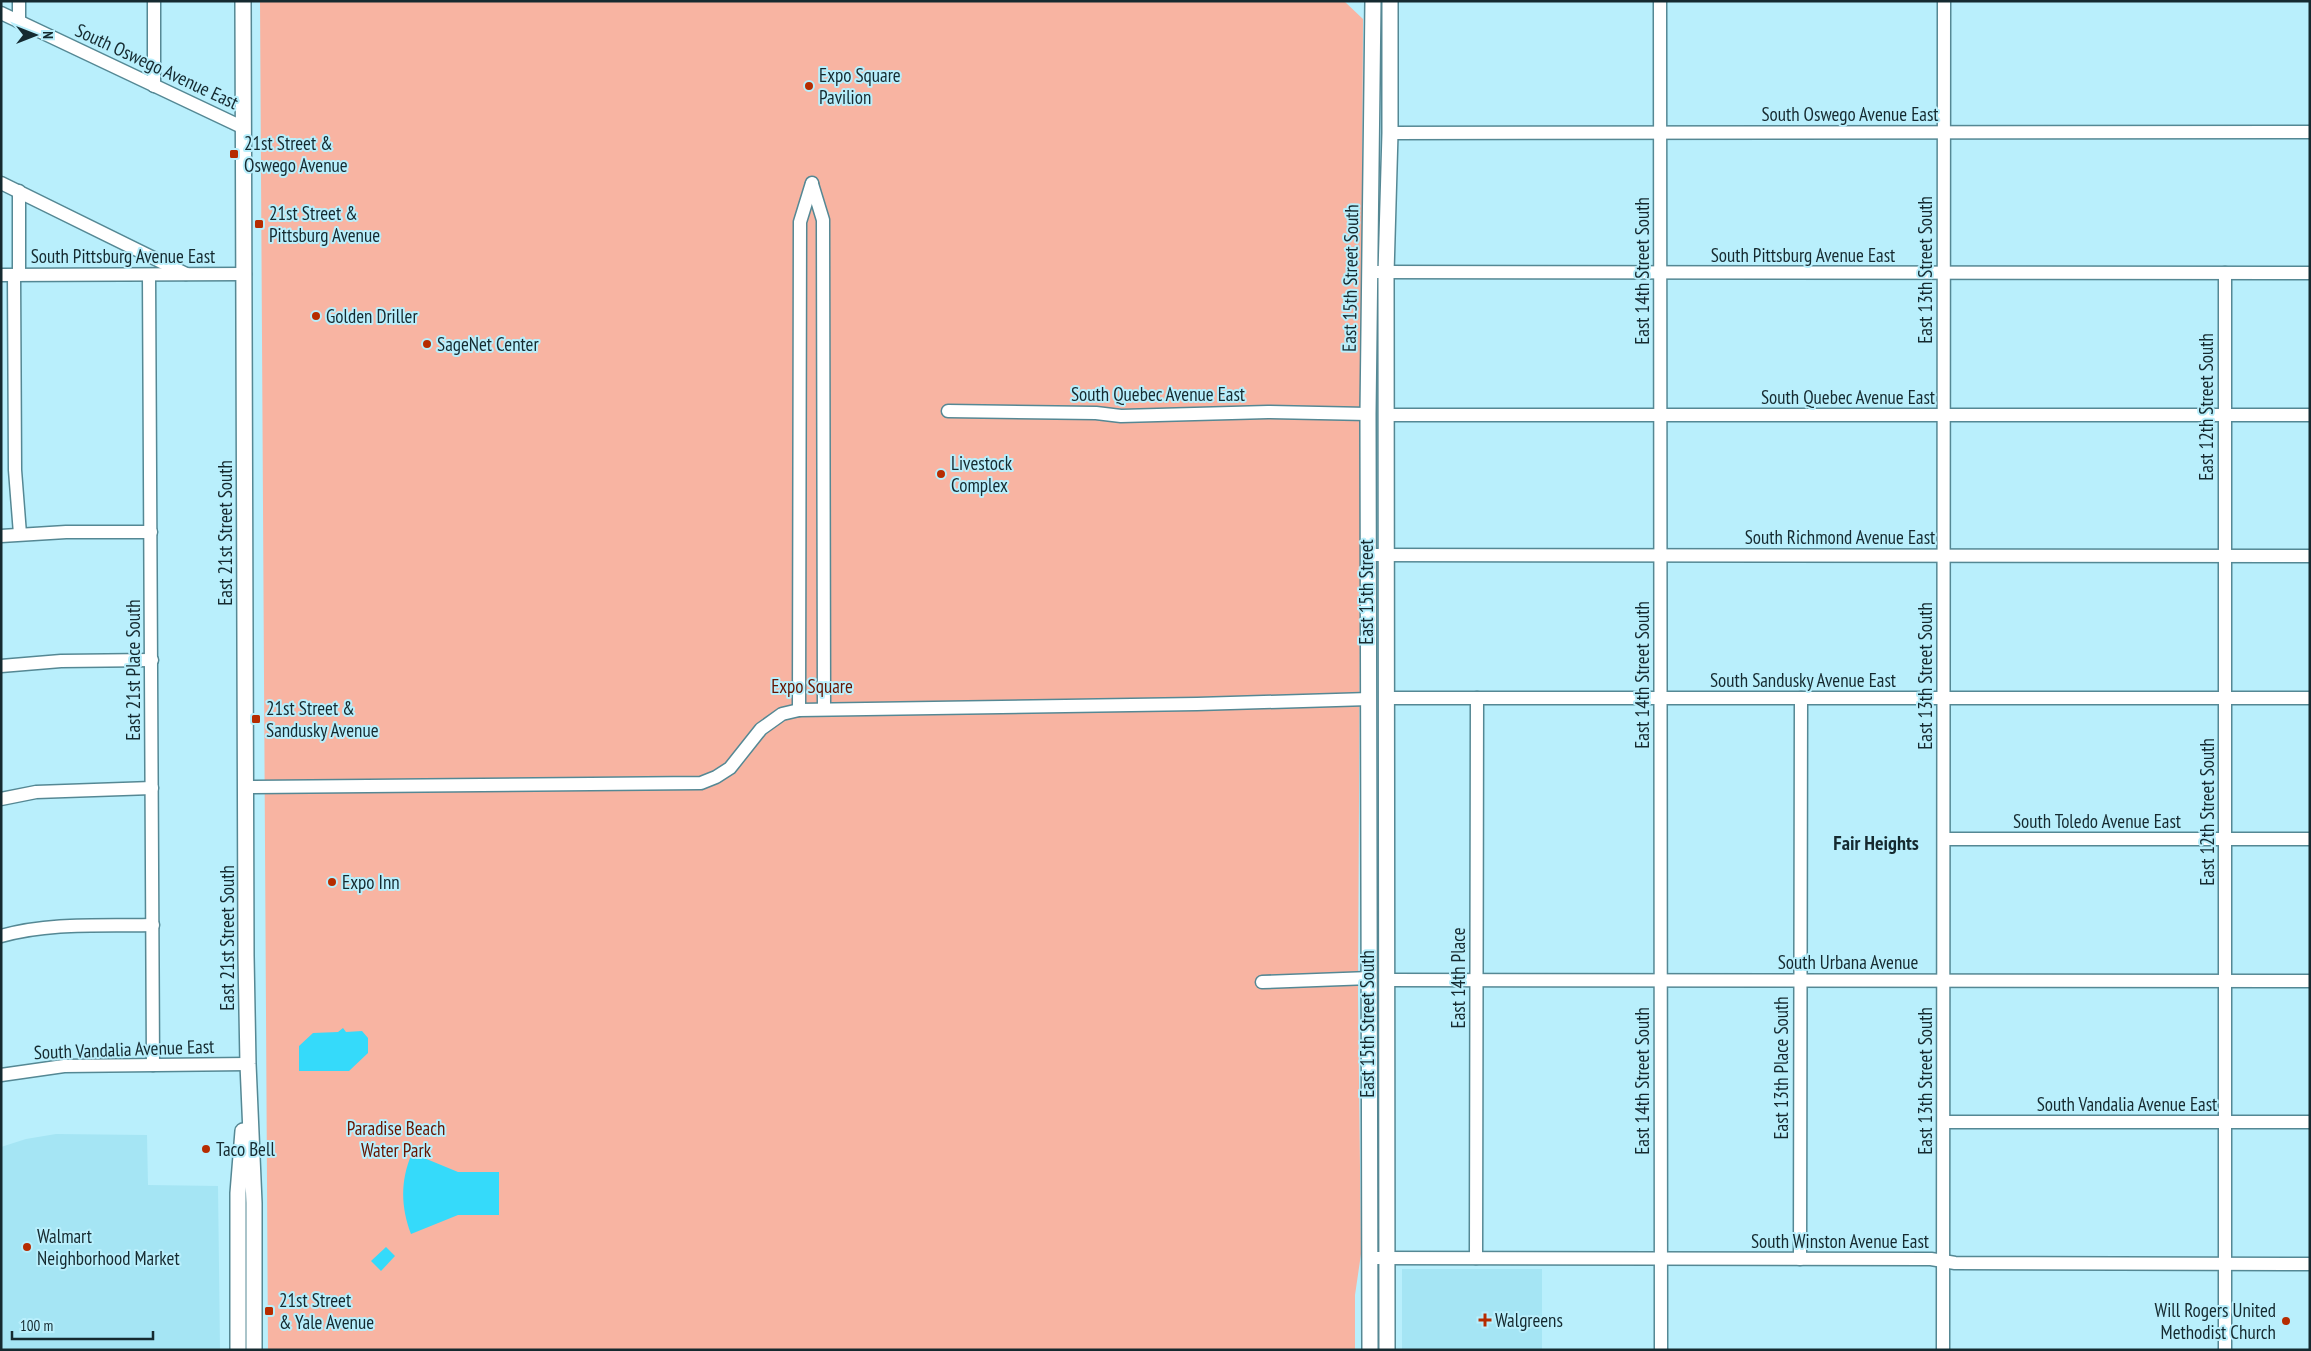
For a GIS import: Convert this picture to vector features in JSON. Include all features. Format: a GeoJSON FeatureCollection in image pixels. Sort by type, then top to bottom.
{"type":"FeatureCollection","features":[{"type":"Feature","properties":{"kind":"main road","name":"East 21st Street South"},"geometry":{"type":"LineString","coordinates":[[243,1],[248,1064],[254,1203],[254,1350]]}},
{"type":"Feature","properties":{"kind":"main road","name":"East 15th Street South"},"geometry":{"type":"LineString","coordinates":[[1369,556],[1368,414],[1372,1]]}},
{"type":"Feature","properties":{"kind":"main road","name":"East 15th Street South"},"geometry":{"type":"LineString","coordinates":[[1386,486],[1386,273],[1390,133],[1390,1]]}},
{"type":"Feature","properties":{"kind":"main road"},"geometry":{"type":"LineString","coordinates":[[1372,133],[1390,133]]}},
{"type":"Feature","properties":{"kind":"main road"},"geometry":{"type":"LineString","coordinates":[[1368,414],[1386,415]]}},
{"type":"Feature","properties":{"kind":"main road","name":"East 15th Street"},"geometry":{"type":"LineString","coordinates":[[1386,486],[1386,698]]}},
{"type":"Feature","properties":{"kind":"main road","name":"East 15th Street"},"geometry":{"type":"LineString","coordinates":[[1369,556],[1369,699]]}},
{"type":"Feature","properties":{"kind":"main road","name":"East 15th Street South"},"geometry":{"type":"LineString","coordinates":[[1386,698],[1387,1350]]}},
{"type":"Feature","properties":{"kind":"main road"},"geometry":{"type":"LineString","coordinates":[[1369,699],[1386,698]]}},
{"type":"Feature","properties":{"kind":"main road","name":"East 15th Street South"},"geometry":{"type":"LineString","coordinates":[[1369,699],[1370,1350]]}},
{"type":"Feature","properties":{"kind":"main road"},"geometry":{"type":"LineString","coordinates":[[1370,978],[1387,980]]}},
{"type":"Feature","properties":{"kind":"main road","name":"East 21st Street South"},"geometry":{"type":"LineString","coordinates":[[238,1350],[238,1193],[248,1064]]}},
{"type":"Feature","properties":{"kind":"street"},"geometry":{"type":"LineString","coordinates":[[19,1],[19,22]]}},
{"type":"Feature","properties":{"kind":"street"},"geometry":{"type":"LineString","coordinates":[[154,1],[154,86]]}},
{"type":"Feature","properties":{"kind":"street","name":"East 14th Street South"},"geometry":{"type":"LineString","coordinates":[[1660,1],[1662,555],[1661,1350]]}},
{"type":"Feature","properties":{"kind":"street","name":"East 13th Street South"},"geometry":{"type":"LineString","coordinates":[[1943,1350],[1944,1]]}},
{"type":"Feature","properties":{"kind":"street","name":"South Oswego Avenue East"},"geometry":{"type":"LineString","coordinates":[[1,12],[244,128]]}},
{"type":"Feature","properties":{"kind":"street","name":"South Oswego Avenue East"},"geometry":{"type":"LineString","coordinates":[[1390,133],[2310,132]]}},
{"type":"Feature","properties":{"kind":"street"},"geometry":{"type":"LineString","coordinates":[[1,183],[188,275]]}},
{"type":"Feature","properties":{"kind":"street"},"geometry":{"type":"LineString","coordinates":[[799,710],[800,222],[812,183],[823,220],[824,709]]}},
{"type":"Feature","properties":{"kind":"street"},"geometry":{"type":"LineString","coordinates":[[19,192],[11,275],[15,461],[20,534]]}},
{"type":"Feature","properties":{"kind":"street","name":"South Pittsburg Avenue East"},"geometry":{"type":"LineString","coordinates":[[1369,272],[1660,274],[2310,273]]}},
{"type":"Feature","properties":{"kind":"street","name":"East 12th Street South"},"geometry":{"type":"LineString","coordinates":[[2225,273],[2225,1350]]}},
{"type":"Feature","properties":{"kind":"street","name":"South Pittsburg Avenue East"},"geometry":{"type":"LineString","coordinates":[[11,275],[245,274]]}},
{"type":"Feature","properties":{"kind":"street","name":"East 21st Place South"},"geometry":{"type":"LineString","coordinates":[[149,275],[153,1065]]}},
{"type":"Feature","properties":{"kind":"street","name":"South Quebec Avenue East"},"geometry":{"type":"LineString","coordinates":[[948,411],[1096,413],[1121,416],[1268,412],[1368,414]]}},
{"type":"Feature","properties":{"kind":"street","name":"South Quebec Avenue East"},"geometry":{"type":"LineString","coordinates":[[1386,415],[2310,415]]}},
{"type":"Feature","properties":{"kind":"street"},"geometry":{"type":"LineString","coordinates":[[1,536],[151,532]]}},
{"type":"Feature","properties":{"kind":"street","name":"South Richmond Avenue East"},"geometry":{"type":"LineString","coordinates":[[1369,556],[2310,556]]}},
{"type":"Feature","properties":{"kind":"street"},"geometry":{"type":"LineString","coordinates":[[1,666],[61,661],[152,660]]}},
{"type":"Feature","properties":{"kind":"street","name":"South Sandusky Avenue East"},"geometry":{"type":"LineString","coordinates":[[1386,698],[2310,698]]}},
{"type":"Feature","properties":{"kind":"street","name":"East 14th Place"},"geometry":{"type":"LineString","coordinates":[[1476,1258],[1477,698]]}},
{"type":"Feature","properties":{"kind":"street","name":"East 13th Place South"},"geometry":{"type":"LineString","coordinates":[[1800,1259],[1801,698]]}},
{"type":"Feature","properties":{"kind":"street"},"geometry":{"type":"LineString","coordinates":[[246,788],[701,783],[716,778],[730,768],[761,729],[782,714],[799,710],[1197,704],[1369,699]]}},
{"type":"Feature","properties":{"kind":"street"},"geometry":{"type":"LineString","coordinates":[[1,799],[36,792],[152,788]]}},
{"type":"Feature","properties":{"kind":"street","name":"South Toledo Avenue East"},"geometry":{"type":"LineString","coordinates":[[1944,839],[2310,839]]}},
{"type":"Feature","properties":{"kind":"street"},"geometry":{"type":"LineString","coordinates":[[1,936],[63,926],[153,926]]}},
{"type":"Feature","properties":{"kind":"street"},"geometry":{"type":"LineString","coordinates":[[1262,982],[1370,978]]}},
{"type":"Feature","properties":{"kind":"street","name":"South Urbana Avenue"},"geometry":{"type":"LineString","coordinates":[[1387,980],[2310,981]]}},
{"type":"Feature","properties":{"kind":"street","name":"South Vandalia Avenue East"},"geometry":{"type":"LineString","coordinates":[[1,1075],[44,1067],[64,1066],[248,1064]]}},
{"type":"Feature","properties":{"kind":"street","name":"South Vandalia Avenue East"},"geometry":{"type":"LineString","coordinates":[[1944,1122],[2310,1122]]}},
{"type":"Feature","properties":{"kind":"street","name":"South Winston Avenue East"},"geometry":{"type":"LineString","coordinates":[[1370,1258],[1931,1259],[1956,1263],[2310,1264]]}},
{"type":"Feature","properties":{"kind":"shaded area"},"geometry":{"type":"Polygon","coordinates":[[[56,1134],[147,1135],[148,1185],[218,1186],[220,1350],[1,1350],[1,1147],[26,1139],[56,1134]]]}},
{"type":"Feature","properties":{"kind":"shaded area"},"geometry":{"type":"Polygon","coordinates":[[[1402,1269],[1542,1269],[1542,1350],[1402,1350],[1402,1269]]]}},
{"type":"Feature","properties":{"kind":"green space","name":"Expo Square"},"geometry":{"type":"Polygon","coordinates":[[[260,1],[1344,1],[1363,19],[1358,994],[1361,1254],[1355,1295],[1355,1350],[268,1350],[260,1]]]}},
{"type":"Feature","properties":{"kind":"water"},"geometry":{"type":"Polygon","coordinates":[[[343,1028],[346,1032],[362,1031],[368,1038],[368,1053],[349,1071],[299,1071],[299,1046],[313,1033],[338,1032],[343,1028]]]}},
{"type":"Feature","properties":{"kind":"water"},"geometry":{"type":"Polygon","coordinates":[[[412,1153],[458,1172],[499,1172],[499,1215],[458,1215],[411,1234],[405,1214],[403,1194],[405,1174],[412,1153]]]}},
{"type":"Feature","properties":{"kind":"water"},"geometry":{"type":"Polygon","coordinates":[[[386,1247],[395,1256],[381,1271],[371,1261],[386,1247]]]}},
{"type":"Feature","properties":{"kind":"place","name":"Expo Square Pavilion"},"geometry":{"type":"Point","coordinates":[809,86]}},
{"type":"Feature","properties":{"kind":"place","name":"21st Street & Oswego Avenue"},"geometry":{"type":"Point","coordinates":[234,154]}},
{"type":"Feature","properties":{"kind":"place","name":"21st Street & Pittsburg Avenue"},"geometry":{"type":"Point","coordinates":[259,224]}},
{"type":"Feature","properties":{"kind":"place","name":"Golden Driller"},"geometry":{"type":"Point","coordinates":[316,316]}},
{"type":"Feature","properties":{"kind":"place","name":"SageNet Center"},"geometry":{"type":"Point","coordinates":[427,344]}},
{"type":"Feature","properties":{"kind":"place","name":"Livestock Complex"},"geometry":{"type":"Point","coordinates":[941,474]}},
{"type":"Feature","properties":{"kind":"place","name":"21st Street & Sandusky Avenue"},"geometry":{"type":"Point","coordinates":[256,719]}},
{"type":"Feature","properties":{"kind":"place","name":"Expo Inn"},"geometry":{"type":"Point","coordinates":[332,882]}},
{"type":"Feature","properties":{"kind":"place","name":"Taco Bell"},"geometry":{"type":"Point","coordinates":[206,1149]}},
{"type":"Feature","properties":{"kind":"place","name":"Walmart Neighborhood Market"},"geometry":{"type":"Point","coordinates":[27,1247]}},
{"type":"Feature","properties":{"kind":"place","name":"21st Street & Yale Avenue"},"geometry":{"type":"Point","coordinates":[269,1311]}},
{"type":"Feature","properties":{"kind":"place","name":"Walgreens"},"geometry":{"type":"Point","coordinates":[1485,1320]}},
{"type":"Feature","properties":{"kind":"place","name":"Will Rogers United Methodist Church"},"geometry":{"type":"Point","coordinates":[2286,1321]}},
{"type":"Feature","properties":{"kind":"district","name":"Fair Heights"},"geometry":{"type":"Point","coordinates":[1876,843]}},
{"type":"Feature","properties":{"kind":"park label","name":"Paradise Beach Water Park"},"geometry":{"type":"Point","coordinates":[396,1139]}}]}
